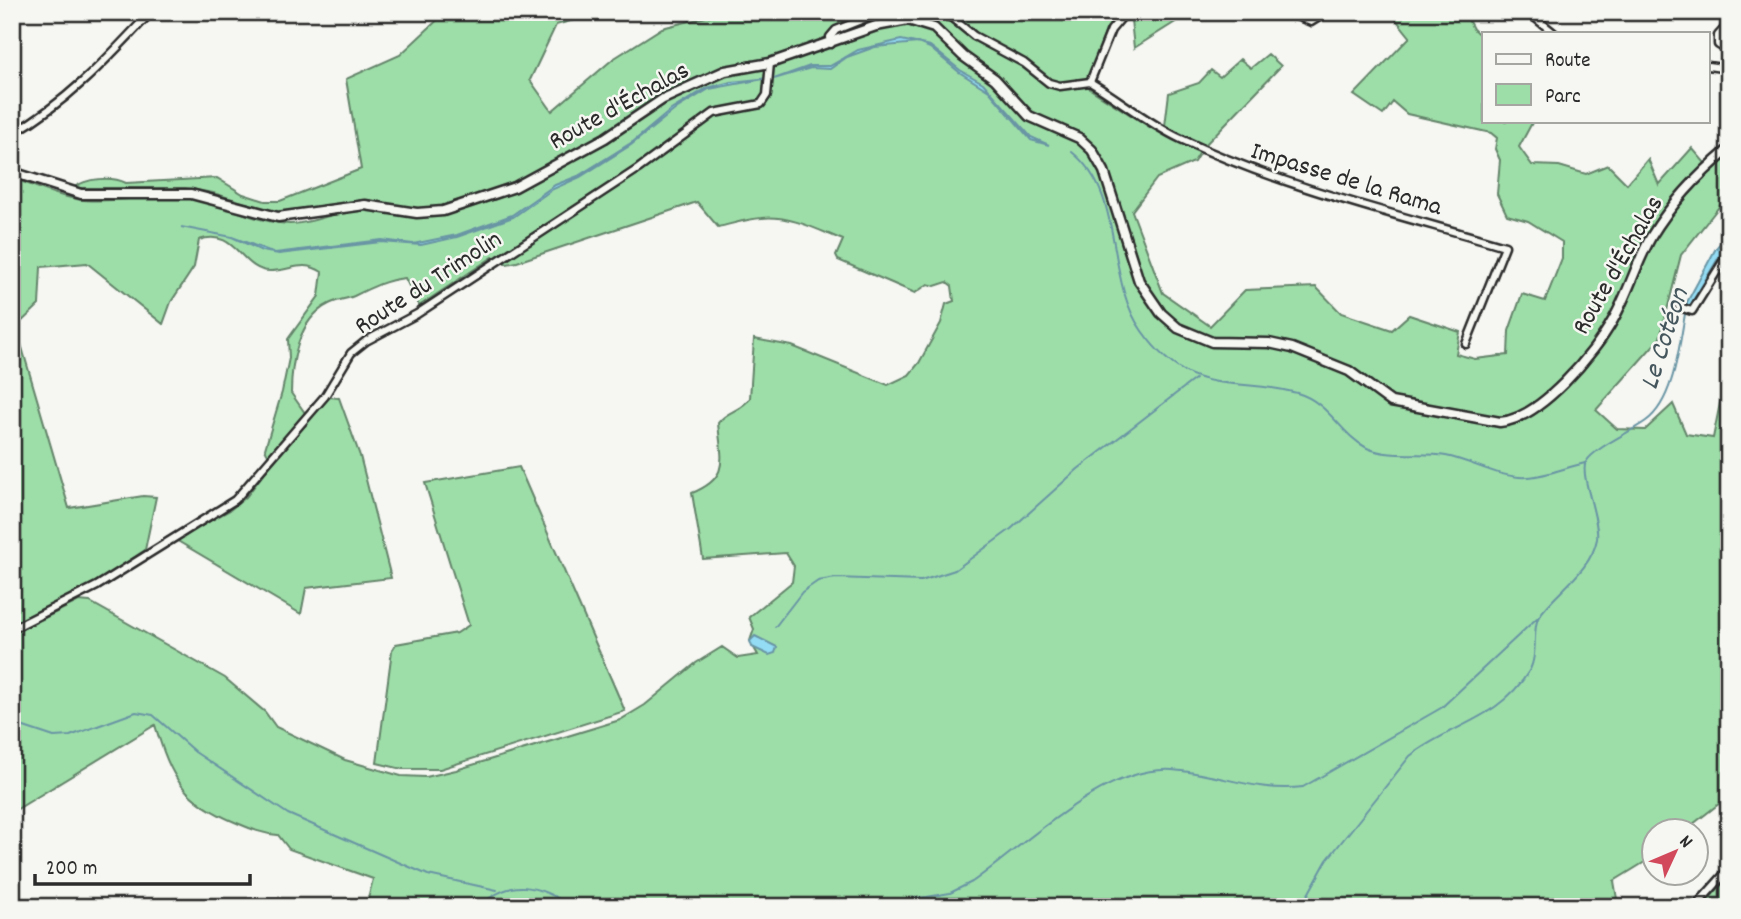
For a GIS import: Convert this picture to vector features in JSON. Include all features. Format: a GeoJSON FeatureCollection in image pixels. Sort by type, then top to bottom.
{"type":"FeatureCollection","features":[{"type":"Feature","properties":{"kind":"street"},"geometry":{"type":"LineString","coordinates":[[12,134],[51,110],[96,72],[151,12]]}},
{"type":"Feature","properties":{"kind":"street"},"geometry":{"type":"LineString","coordinates":[[831,44],[830,37],[836,30],[881,12]]}},
{"type":"Feature","properties":{"kind":"street"},"geometry":{"type":"LineString","coordinates":[[937,12],[1024,63],[1049,83],[1060,86],[1090,82],[1111,30],[1126,12]]}},
{"type":"Feature","properties":{"kind":"street"},"geometry":{"type":"LineString","coordinates":[[1286,12],[1311,22],[1328,12]]}},
{"type":"Feature","properties":{"kind":"street"},"geometry":{"type":"LineString","coordinates":[[1528,12],[1553,32]]}},
{"type":"Feature","properties":{"kind":"street","name":"Route d'Échalas"},"geometry":{"type":"LineString","coordinates":[[12,172],[56,188],[90,195],[191,194],[278,217],[365,205],[417,213],[443,211],[515,187],[605,138],[681,89],[725,71],[770,63],[891,22],[908,20],[926,24],[995,79],[1029,116],[1088,145],[1104,171],[1139,281],[1161,313],[1186,332],[1212,342],[1269,344],[1292,348],[1349,371],[1391,402],[1489,421],[1515,420],[1534,410],[1579,364],[1613,320],[1660,224],[1685,192],[1729,149]]}},
{"type":"Feature","properties":{"kind":"street"},"geometry":{"type":"LineString","coordinates":[[1729,25],[1718,36],[1719,44],[1729,50]]}},
{"type":"Feature","properties":{"kind":"street","name":"Route du Trimolin"},"geometry":{"type":"LineString","coordinates":[[12,629],[97,586],[235,500],[325,396],[346,360],[358,347],[417,314],[638,169],[714,113],[761,104],[767,95],[770,63]]}},
{"type":"Feature","properties":{"kind":"street"},"geometry":{"type":"LineString","coordinates":[[1710,66],[1729,69]]}},
{"type":"Feature","properties":{"kind":"street","name":"Impasse de la Rama"},"geometry":{"type":"LineString","coordinates":[[1090,82],[1177,137],[1251,169],[1382,214],[1505,246],[1466,344]]}},
{"type":"Feature","properties":{"kind":"street"},"geometry":{"type":"LineString","coordinates":[[1679,307],[1692,310],[1729,252]]}},
{"type":"Feature","properties":{"kind":"street"},"geometry":{"type":"LineString","coordinates":[[1695,907],[1729,869]]}},
{"type":"Feature","properties":{"kind":"green space"},"geometry":{"type":"Polygon","coordinates":[[[446,12],[602,12],[556,25],[530,80],[552,111],[613,59],[662,28],[714,15],[1119,12],[1106,30],[1088,80],[1090,89],[1151,128],[1200,152],[1194,162],[1157,178],[1132,211],[1163,293],[1210,326],[1245,290],[1316,287],[1341,313],[1392,330],[1409,315],[1460,332],[1456,354],[1475,359],[1508,355],[1509,331],[1522,294],[1545,301],[1562,258],[1562,242],[1528,221],[1507,215],[1497,194],[1500,160],[1495,149],[1497,138],[1491,133],[1407,114],[1393,102],[1383,115],[1354,95],[1410,37],[1390,12],[1464,12],[1473,29],[1482,37],[1482,122],[1532,122],[1519,147],[1532,165],[1559,166],[1586,174],[1608,165],[1627,184],[1648,159],[1659,185],[1692,148],[1711,170],[1729,156],[1729,194],[1681,255],[1660,338],[1596,410],[1617,429],[1645,430],[1673,404],[1686,434],[1713,438],[1729,358],[1729,796],[1701,818],[1640,818],[1640,865],[1614,881],[1617,899],[1611,907],[366,907],[373,879],[289,849],[278,835],[262,832],[219,815],[192,796],[182,786],[167,760],[155,725],[14,811],[12,710],[21,713],[12,664],[12,634],[79,601],[90,602],[225,678],[265,712],[276,727],[345,760],[401,776],[426,777],[456,770],[620,720],[645,705],[696,663],[722,647],[738,658],[758,655],[750,641],[754,629],[749,617],[792,582],[794,566],[786,553],[703,559],[692,493],[713,480],[721,466],[718,423],[750,398],[754,339],[792,346],[888,385],[909,375],[919,363],[941,323],[946,304],[954,301],[952,286],[947,282],[935,286],[928,284],[915,293],[838,260],[836,256],[843,240],[814,228],[772,218],[751,219],[718,227],[697,202],[517,262],[507,264],[493,257],[419,306],[405,278],[385,282],[329,304],[310,320],[298,343],[295,356],[291,393],[305,413],[269,456],[265,449],[282,392],[289,358],[288,339],[319,296],[322,272],[308,266],[277,271],[260,269],[222,239],[199,240],[194,267],[171,302],[163,324],[87,263],[41,267],[39,305],[16,327],[69,508],[143,496],[156,497],[145,550],[94,584],[12,626],[12,178],[75,199],[97,201],[187,198],[213,203],[276,223],[309,222],[345,212],[363,211],[363,201],[295,213],[274,212],[213,193],[185,188],[73,188],[99,179],[114,179],[126,183],[217,178],[243,194],[265,201],[280,201],[361,169],[346,79],[400,55],[446,12]]]}},
{"type":"Feature","properties":{"kind":"green space"},"geometry":{"type":"Polygon","coordinates":[[[1140,12],[1176,12],[1177,21],[1134,48],[1131,20],[1140,12]]]}},
{"type":"Feature","properties":{"kind":"green space"},"geometry":{"type":"Polygon","coordinates":[[[1268,54],[1281,66],[1205,145],[1165,126],[1169,93],[1199,83],[1211,70],[1220,77],[1240,59],[1251,68],[1268,54]]]}},
{"type":"Feature","properties":{"kind":"green space"},"geometry":{"type":"Polygon","coordinates":[[[329,397],[339,398],[360,456],[391,578],[306,588],[301,614],[176,540],[230,510],[246,497],[283,448],[329,397]]]}},
{"type":"Feature","properties":{"kind":"green space"},"geometry":{"type":"Polygon","coordinates":[[[519,467],[625,711],[440,769],[402,769],[377,763],[392,650],[396,644],[457,633],[469,625],[425,483],[519,467]]]}},
{"type":"Feature","properties":{"kind":"green space"},"geometry":{"type":"Polygon","coordinates":[[[1729,876],[1729,907],[1702,907],[1729,876]]]}},
{"type":"Feature","properties":{"kind":"water"},"geometry":{"type":"Polygon","coordinates":[[[901,40],[916,43],[875,47],[847,57],[830,69],[811,68],[774,79],[810,66],[830,66],[858,50],[901,40]]]}},
{"type":"Feature","properties":{"kind":"water"},"geometry":{"type":"Polygon","coordinates":[[[920,44],[930,46],[960,70],[983,83],[1031,137],[1049,145],[1031,140],[989,91],[959,72],[930,48],[920,44]]]}},
{"type":"Feature","properties":{"kind":"water"},"geometry":{"type":"Polygon","coordinates":[[[769,78],[709,89],[676,109],[631,145],[580,177],[553,189],[513,217],[457,237],[421,245],[381,242],[279,254],[262,251],[232,237],[275,253],[382,240],[413,244],[457,235],[512,215],[555,185],[578,176],[634,141],[671,110],[707,88],[731,82],[769,78]]]}},
{"type":"Feature","properties":{"kind":"water"},"geometry":{"type":"Polygon","coordinates":[[[1729,233],[1729,240],[1690,306],[1686,304],[1716,248],[1729,233]]]}},
{"type":"Feature","properties":{"kind":"water"},"geometry":{"type":"Polygon","coordinates":[[[755,636],[777,647],[775,653],[769,655],[752,647],[750,641],[755,636]]]}},
{"type":"Feature","properties":{"kind":"waterway"},"geometry":{"type":"LineString","coordinates":[[1072,152],[1089,170],[1101,191],[1122,286],[1130,309],[1142,331],[1160,353],[1177,367],[1212,381],[1273,388],[1308,397],[1318,403],[1349,435],[1367,448],[1377,451],[1446,456],[1518,477],[1542,475],[1585,463]]}},
{"type":"Feature","properties":{"kind":"waterway","name":"Le Cotéon"},"geometry":{"type":"LineString","coordinates":[[1301,907],[1327,860],[1410,756],[1489,711],[1504,700],[1529,671],[1534,657],[1537,620],[1581,571],[1594,550],[1597,530],[1585,476],[1586,462],[1597,451],[1646,421],[1656,411],[1664,398],[1675,367],[1687,303]]}},
{"type":"Feature","properties":{"kind":"waterway"},"geometry":{"type":"LineString","coordinates":[[775,627],[802,592],[818,581],[836,578],[921,581],[955,570],[1011,529],[1078,469],[1195,379]]}},
{"type":"Feature","properties":{"kind":"waterway"},"geometry":{"type":"LineString","coordinates":[[834,907],[950,893],[972,882],[1066,810],[1119,780],[1146,772],[1172,770],[1253,785],[1303,787],[1441,708],[1537,618]]}},
{"type":"Feature","properties":{"kind":"waterway"},"geometry":{"type":"LineString","coordinates":[[12,723],[54,737],[70,736],[136,712],[153,715],[195,752],[288,814],[428,875],[497,890]]}},
{"type":"Feature","properties":{"kind":"waterway"},"geometry":{"type":"LineString","coordinates":[[478,907],[502,891],[525,887],[548,893],[574,907]]}}]}
